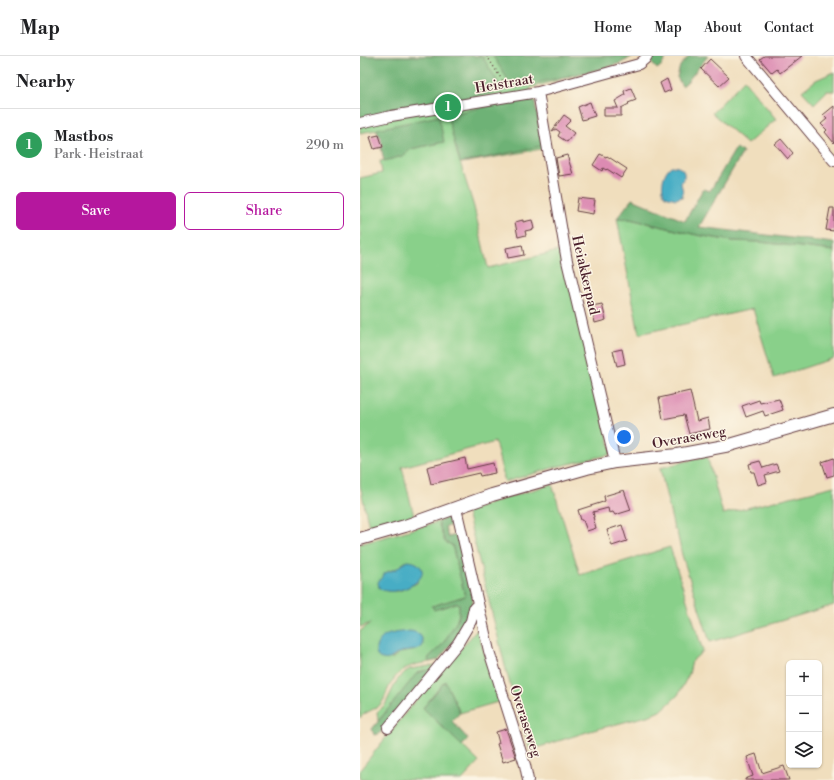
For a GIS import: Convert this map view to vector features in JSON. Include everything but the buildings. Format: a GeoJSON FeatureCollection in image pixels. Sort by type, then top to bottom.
{"type":"FeatureCollection","features":[{"type":"Feature","properties":{"kind":"street","name":"Heistraat"},"geometry":{"type":"LineString","coordinates":[[360,123],[391,116],[538,92],[639,64],[646,59],[647,56]]}},
{"type":"Feature","properties":{"kind":"street"},"geometry":{"type":"LineString","coordinates":[[746,56],[834,161]]}},
{"type":"Feature","properties":{"kind":"street","name":"Heiakkerpad"},"geometry":{"type":"LineString","coordinates":[[538,92],[567,261],[615,462]]}},
{"type":"Feature","properties":{"kind":"street","name":"Overaseweg"},"geometry":{"type":"LineString","coordinates":[[360,539],[399,528],[492,495],[587,468],[615,462],[677,455],[730,445],[834,415]]}},
{"type":"Feature","properties":{"kind":"street","name":"Overaseweg"},"geometry":{"type":"LineString","coordinates":[[456,508],[489,651],[523,758],[528,780]]}},
{"type":"Feature","properties":{"kind":"street"},"geometry":{"type":"LineString","coordinates":[[388,728],[458,643],[471,621],[474,608],[478,604]]}},
{"type":"Feature","properties":{"kind":"path"},"geometry":{"type":"LineString","coordinates":[[487,56],[513,97]]}},
{"type":"Feature","properties":{"kind":"green space"},"geometry":{"type":"Polygon","coordinates":[[[360,56],[629,56],[627,60],[530,88],[547,148],[462,163],[457,146],[455,146],[474,207],[488,268],[562,250],[612,454],[556,467],[505,482],[495,442],[402,467],[414,516],[369,527],[360,485],[360,178],[382,173],[380,161],[403,156],[411,149],[443,142],[392,127],[360,133],[360,56]]]}},
{"type":"Feature","properties":{"kind":"green space"},"geometry":{"type":"Polygon","coordinates":[[[360,56],[482,56],[503,90],[360,120],[360,56]]]}},
{"type":"Feature","properties":{"kind":"green space"},"geometry":{"type":"Polygon","coordinates":[[[493,56],[633,56],[621,63],[601,69],[513,88],[493,56]]]}},
{"type":"Feature","properties":{"kind":"green space"},"geometry":{"type":"Polygon","coordinates":[[[650,56],[667,56],[662,65],[657,69],[648,59],[650,56]]]}},
{"type":"Feature","properties":{"kind":"green space"},"geometry":{"type":"Polygon","coordinates":[[[689,56],[708,56],[682,86],[677,77],[680,66],[689,56]]]}},
{"type":"Feature","properties":{"kind":"green space"},"geometry":{"type":"Polygon","coordinates":[[[834,72],[834,91],[827,91],[814,104],[802,91],[816,80],[834,72]]]}},
{"type":"Feature","properties":{"kind":"green space"},"geometry":{"type":"Polygon","coordinates":[[[744,80],[776,119],[747,144],[712,113],[744,80]]]}},
{"type":"Feature","properties":{"kind":"green space"},"geometry":{"type":"Polygon","coordinates":[[[534,96],[542,146],[460,163],[447,115],[534,96]]]}},
{"type":"Feature","properties":{"kind":"green space"},"geometry":{"type":"Polygon","coordinates":[[[439,116],[444,142],[411,149],[403,156],[384,161],[377,129],[439,116]]]}},
{"type":"Feature","properties":{"kind":"green space"},"geometry":{"type":"Polygon","coordinates":[[[736,148],[743,152],[699,227],[834,243],[834,251],[760,242],[733,241],[697,235],[630,219],[617,218],[632,199],[685,221],[703,189],[710,191],[736,148]]]}},
{"type":"Feature","properties":{"kind":"green space"},"geometry":{"type":"Polygon","coordinates":[[[617,218],[630,219],[697,235],[732,241],[760,242],[834,251],[834,358],[774,378],[753,309],[639,334],[617,218]]]}},
{"type":"Feature","properties":{"kind":"green space"},"geometry":{"type":"Polygon","coordinates":[[[707,456],[723,514],[834,486],[834,605],[710,642],[682,555],[677,532],[674,529],[660,468],[707,456]]]}},
{"type":"Feature","properties":{"kind":"green space"},"geometry":{"type":"Polygon","coordinates":[[[552,484],[580,575],[670,547],[703,651],[692,661],[689,674],[678,695],[662,710],[651,715],[590,731],[530,750],[507,674],[467,512],[552,484]]]}},
{"type":"Feature","properties":{"kind":"green space"},"geometry":{"type":"Polygon","coordinates":[[[448,517],[452,525],[445,527],[448,537],[457,535],[473,600],[464,629],[438,660],[430,662],[428,660],[429,657],[442,645],[457,621],[459,615],[459,604],[457,603],[434,610],[432,606],[465,596],[452,545],[445,542],[438,522],[448,517]]]}},
{"type":"Feature","properties":{"kind":"green space"},"geometry":{"type":"Polygon","coordinates":[[[438,522],[445,542],[452,545],[465,596],[433,606],[459,604],[457,619],[450,635],[428,660],[430,662],[411,666],[401,672],[389,687],[381,704],[360,718],[360,631],[371,623],[360,627],[360,544],[438,522]],[[405,562],[396,569],[388,571],[387,591],[399,591],[417,583],[421,569],[418,564],[405,562]],[[419,634],[384,637],[376,647],[392,659],[399,653],[417,650],[423,641],[419,634]]]}},
{"type":"Feature","properties":{"kind":"green space"},"geometry":{"type":"Polygon","coordinates":[[[477,630],[501,701],[460,713],[445,681],[423,708],[479,762],[462,780],[360,780],[360,770],[415,701],[477,630]]]}},
{"type":"Feature","properties":{"kind":"green space"},"geometry":{"type":"Polygon","coordinates":[[[436,665],[431,671],[421,671],[378,721],[377,712],[385,705],[397,680],[405,672],[410,669],[436,665]]]}},
{"type":"Feature","properties":{"kind":"green space"},"geometry":{"type":"Polygon","coordinates":[[[426,670],[431,671],[379,734],[374,735],[372,729],[417,673],[426,670]]]}},
{"type":"Feature","properties":{"kind":"green space"},"geometry":{"type":"Polygon","coordinates":[[[445,681],[460,713],[452,721],[468,739],[462,746],[423,708],[445,681]]]}},
{"type":"Feature","properties":{"kind":"water"},"geometry":{"type":"Polygon","coordinates":[[[671,166],[679,167],[684,173],[681,183],[683,192],[682,197],[676,199],[665,196],[663,193],[664,176],[671,166]]]}},
{"type":"Feature","properties":{"kind":"water"},"geometry":{"type":"Polygon","coordinates":[[[407,561],[418,564],[422,571],[417,582],[402,590],[385,591],[379,588],[378,582],[385,573],[396,569],[407,561]]]}},
{"type":"Feature","properties":{"kind":"water"},"geometry":{"type":"Polygon","coordinates":[[[410,631],[418,633],[421,637],[423,645],[421,648],[399,653],[386,660],[379,658],[376,647],[383,637],[393,633],[410,631]]]}},
{"type":"Feature","properties":{"kind":"place","name":"Mastbos"},"geometry":{"type":"Point","coordinates":[448,107]}}]}
